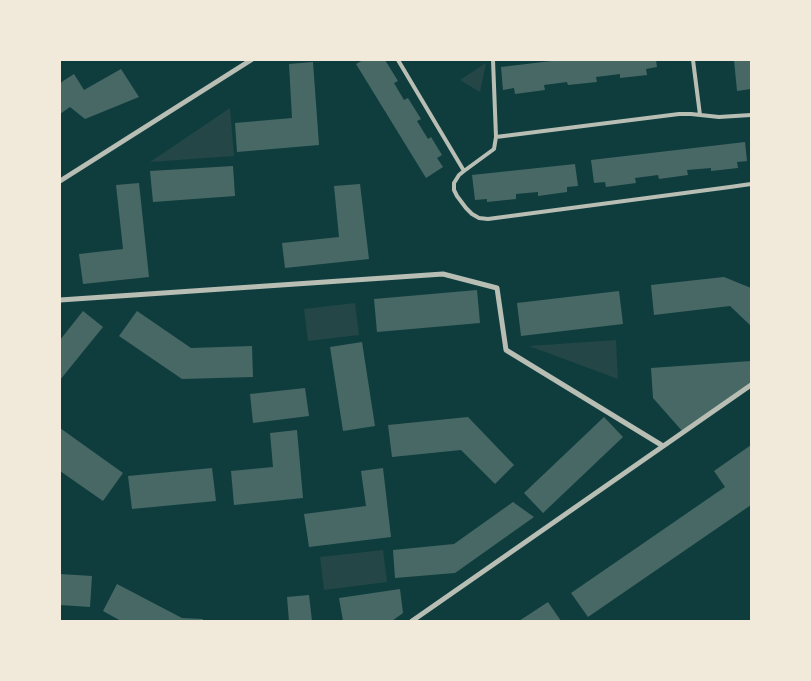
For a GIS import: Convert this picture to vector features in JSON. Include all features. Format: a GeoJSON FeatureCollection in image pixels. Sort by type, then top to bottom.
{"type":"FeatureCollection","features":[{"type":"Feature","properties":{"kind":"street"},"geometry":{"type":"LineString","coordinates":[[60,181],[251,60]]}},
{"type":"Feature","properties":{"kind":"street"},"geometry":{"type":"LineString","coordinates":[[60,300],[443,274],[497,288],[506,350],[663,446]]}},
{"type":"Feature","properties":{"kind":"street"},"geometry":{"type":"LineString","coordinates":[[412,621],[751,386]]}},
{"type":"Feature","properties":{"kind":"lane"},"geometry":{"type":"LineString","coordinates":[[398,60],[464,171]]}},
{"type":"Feature","properties":{"kind":"lane"},"geometry":{"type":"LineString","coordinates":[[493,60],[496,137],[494,149],[464,171],[454,184],[457,196],[472,214],[479,218],[488,219],[751,184]]}},
{"type":"Feature","properties":{"kind":"lane"},"geometry":{"type":"LineString","coordinates":[[693,60],[700,115]]}},
{"type":"Feature","properties":{"kind":"lane"},"geometry":{"type":"LineString","coordinates":[[496,137],[679,114],[719,117],[751,115]]}},
{"type":"Feature","properties":{"kind":"shaded area"},"geometry":{"type":"Polygon","coordinates":[[[486,63],[480,92],[460,80],[486,63]]]}},
{"type":"Feature","properties":{"kind":"shaded area"},"geometry":{"type":"Polygon","coordinates":[[[230,108],[234,156],[150,162],[230,108]]]}},
{"type":"Feature","properties":{"kind":"shaded area"},"geometry":{"type":"Polygon","coordinates":[[[355,303],[359,335],[308,341],[304,309],[355,303]]]}},
{"type":"Feature","properties":{"kind":"shaded area"},"geometry":{"type":"Polygon","coordinates":[[[616,340],[618,379],[529,346],[616,340]]]}},
{"type":"Feature","properties":{"kind":"shaded area"},"geometry":{"type":"Polygon","coordinates":[[[383,550],[387,582],[324,590],[320,557],[383,550]]]}},
{"type":"Feature","properties":{"kind":"building"},"geometry":{"type":"Polygon","coordinates":[[[363,60],[385,60],[398,81],[394,83],[404,100],[408,98],[421,119],[417,121],[428,139],[431,137],[442,155],[437,158],[443,167],[426,178],[356,64],[363,60]]]}},
{"type":"Feature","properties":{"kind":"building"},"geometry":{"type":"Polygon","coordinates":[[[560,60],[656,60],[657,67],[646,69],[647,75],[620,78],[620,74],[596,77],[597,82],[568,85],[567,82],[544,85],[545,90],[515,94],[514,88],[503,90],[501,67],[560,60]]]}},
{"type":"Feature","properties":{"kind":"building"},"geometry":{"type":"Polygon","coordinates":[[[734,60],[751,60],[751,89],[737,91],[734,60]]]}},
{"type":"Feature","properties":{"kind":"building"},"geometry":{"type":"Polygon","coordinates":[[[313,62],[319,145],[237,152],[235,123],[292,118],[289,64],[313,62]]]}},
{"type":"Feature","properties":{"kind":"building"},"geometry":{"type":"Polygon","coordinates":[[[121,69],[139,97],[85,119],[70,107],[60,114],[60,84],[63,81],[74,74],[84,90],[121,69]]]}},
{"type":"Feature","properties":{"kind":"building"},"geometry":{"type":"Polygon","coordinates":[[[745,142],[747,161],[737,162],[738,168],[711,171],[711,168],[687,170],[688,175],[659,179],[658,175],[635,178],[636,183],[606,187],[605,182],[594,183],[591,160],[745,142]]]}},
{"type":"Feature","properties":{"kind":"building"},"geometry":{"type":"Polygon","coordinates":[[[575,164],[578,186],[567,187],[567,192],[538,196],[538,192],[516,194],[516,199],[487,202],[487,199],[475,200],[472,175],[575,164]]]}},
{"type":"Feature","properties":{"kind":"building"},"geometry":{"type":"Polygon","coordinates":[[[233,166],[235,196],[153,202],[150,171],[233,166]]]}},
{"type":"Feature","properties":{"kind":"building"},"geometry":{"type":"Polygon","coordinates":[[[139,183],[149,277],[83,284],[79,254],[123,249],[116,185],[139,183]]]}},
{"type":"Feature","properties":{"kind":"building"},"geometry":{"type":"Polygon","coordinates":[[[360,184],[369,259],[285,268],[282,243],[339,237],[334,186],[360,184]]]}},
{"type":"Feature","properties":{"kind":"building"},"geometry":{"type":"Polygon","coordinates":[[[724,277],[751,288],[751,326],[730,306],[654,315],[651,285],[724,277]]]}},
{"type":"Feature","properties":{"kind":"building"},"geometry":{"type":"Polygon","coordinates":[[[477,290],[480,323],[377,332],[374,299],[477,290]]]}},
{"type":"Feature","properties":{"kind":"building"},"geometry":{"type":"Polygon","coordinates":[[[619,291],[623,324],[521,336],[517,303],[619,291]]]}},
{"type":"Feature","properties":{"kind":"building"},"geometry":{"type":"Polygon","coordinates":[[[83,311],[103,327],[60,380],[60,340],[83,311]]]}},
{"type":"Feature","properties":{"kind":"building"},"geometry":{"type":"Polygon","coordinates":[[[137,311],[191,348],[252,346],[253,377],[182,379],[119,336],[137,311]]]}},
{"type":"Feature","properties":{"kind":"building"},"geometry":{"type":"Polygon","coordinates":[[[362,342],[375,426],[343,431],[330,347],[362,342]]]}},
{"type":"Feature","properties":{"kind":"building"},"geometry":{"type":"Polygon","coordinates":[[[751,361],[751,385],[683,432],[653,398],[651,368],[751,361]]]}},
{"type":"Feature","properties":{"kind":"building"},"geometry":{"type":"Polygon","coordinates":[[[305,388],[309,416],[253,423],[250,394],[305,388]]]}},
{"type":"Feature","properties":{"kind":"building"},"geometry":{"type":"Polygon","coordinates":[[[468,417],[514,465],[495,484],[461,450],[392,457],[388,425],[468,417]]]}},
{"type":"Feature","properties":{"kind":"building"},"geometry":{"type":"Polygon","coordinates":[[[604,417],[623,437],[543,513],[524,493],[604,417]]]}},
{"type":"Feature","properties":{"kind":"building"},"geometry":{"type":"Polygon","coordinates":[[[60,428],[123,473],[103,501],[60,471],[60,428]]]}},
{"type":"Feature","properties":{"kind":"building"},"geometry":{"type":"Polygon","coordinates":[[[297,430],[303,498],[234,505],[231,471],[273,467],[270,433],[297,430]]]}},
{"type":"Feature","properties":{"kind":"building"},"geometry":{"type":"Polygon","coordinates":[[[751,445],[751,505],[588,617],[571,593],[725,487],[714,471],[751,445]]]}},
{"type":"Feature","properties":{"kind":"building"},"geometry":{"type":"Polygon","coordinates":[[[212,468],[216,501],[132,509],[128,476],[212,468]]]}},
{"type":"Feature","properties":{"kind":"building"},"geometry":{"type":"Polygon","coordinates":[[[383,468],[391,537],[309,547],[304,514],[366,506],[361,471],[383,468]]]}},
{"type":"Feature","properties":{"kind":"building"},"geometry":{"type":"Polygon","coordinates":[[[513,502],[534,517],[455,573],[395,578],[393,550],[454,544],[513,502]]]}},
{"type":"Feature","properties":{"kind":"building"},"geometry":{"type":"Polygon","coordinates":[[[60,574],[92,576],[90,607],[60,605],[60,574]]]}},
{"type":"Feature","properties":{"kind":"building"},"geometry":{"type":"Polygon","coordinates":[[[117,584],[182,618],[203,619],[203,621],[121,621],[103,611],[117,584]]]}},
{"type":"Feature","properties":{"kind":"building"},"geometry":{"type":"Polygon","coordinates":[[[400,589],[403,613],[392,621],[343,621],[339,598],[400,589]]]}},
{"type":"Feature","properties":{"kind":"building"},"geometry":{"type":"Polygon","coordinates":[[[309,595],[312,621],[289,621],[287,597],[309,595]]]}},
{"type":"Feature","properties":{"kind":"building"},"geometry":{"type":"Polygon","coordinates":[[[548,602],[561,621],[519,621],[548,602]]]}}]}
